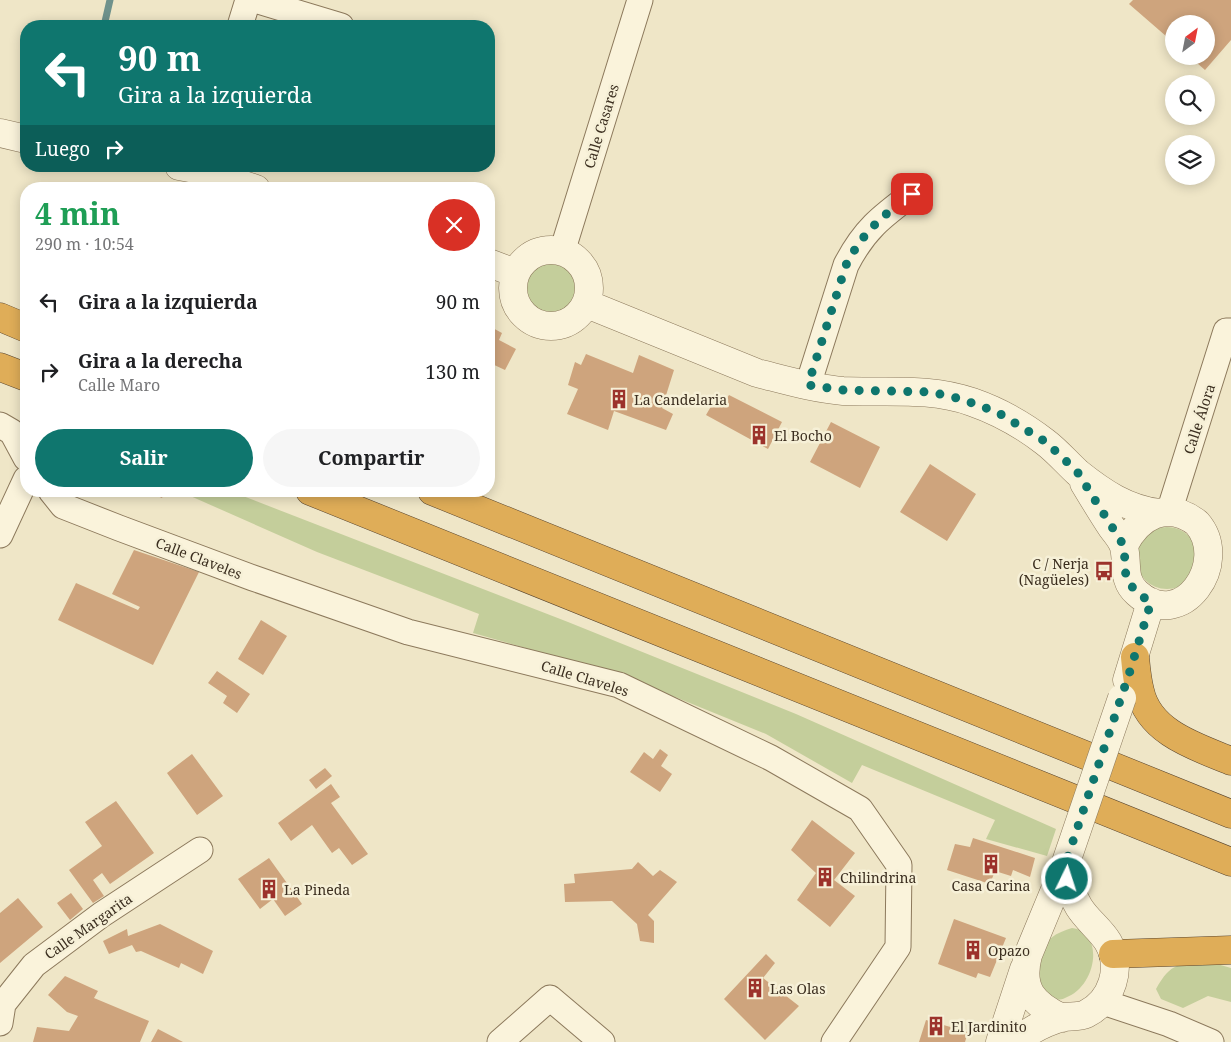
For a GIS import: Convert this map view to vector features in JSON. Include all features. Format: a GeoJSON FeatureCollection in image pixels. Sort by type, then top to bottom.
{"type":"FeatureCollection","features":[{"type":"Feature","properties":{"kind":"highway"},"geometry":{"type":"LineString","coordinates":[[0,317],[20,325]]}},
{"type":"Feature","properties":{"kind":"highway"},"geometry":{"type":"LineString","coordinates":[[0,367],[20,375]]}},
{"type":"Feature","properties":{"kind":"highway"},"geometry":{"type":"LineString","coordinates":[[325,497],[1231,862]]}},
{"type":"Feature","properties":{"kind":"highway"},"geometry":{"type":"LineString","coordinates":[[447,497],[1231,814]]}},
{"type":"Feature","properties":{"kind":"highway"},"geometry":{"type":"LineString","coordinates":[[1135,657],[1140,692],[1146,708],[1157,722],[1167,731],[1189,743],[1231,761]]}},
{"type":"Feature","properties":{"kind":"highway"},"geometry":{"type":"LineString","coordinates":[[1114,954],[1231,950]]}},
{"type":"Feature","properties":{"kind":"street"},"geometry":{"type":"LineString","coordinates":[[242,20],[248,0]]}},
{"type":"Feature","properties":{"kind":"street"},"geometry":{"type":"LineString","coordinates":[[255,0],[321,20]]}},
{"type":"Feature","properties":{"kind":"street","name":"Calle Casares"},"geometry":{"type":"LineString","coordinates":[[562,252],[640,0]]}},
{"type":"Feature","properties":{"kind":"street"},"geometry":{"type":"LineString","coordinates":[[0,133],[20,138]]}},
{"type":"Feature","properties":{"kind":"street"},"geometry":{"type":"LineString","coordinates":[[205,172],[235,182]]}},
{"type":"Feature","properties":{"kind":"street"},"geometry":{"type":"LineString","coordinates":[[808,385],[846,265],[854,248],[883,215],[912,194]]}},
{"type":"Feature","properties":{"kind":"street"},"geometry":{"type":"LineString","coordinates":[[540,251],[562,252],[573,257],[582,266],[588,278],[589,290],[586,304],[571,321],[560,326],[548,327],[536,324],[526,318],[518,308],[512,285],[515,273],[530,256],[540,251]]}},
{"type":"Feature","properties":{"kind":"street"},"geometry":{"type":"LineString","coordinates":[[495,265],[515,273]]}},
{"type":"Feature","properties":{"kind":"street"},"geometry":{"type":"LineString","coordinates":[[586,304],[758,373],[808,385],[842,390],[931,392],[972,402],[997,412],[1046,442],[1078,473],[1124,504],[1140,510],[1164,512],[1190,518],[1203,528],[1212,542],[1215,558],[1212,573],[1205,586],[1194,597],[1181,603],[1166,605],[1151,602],[1137,593],[1126,579],[1124,546],[1131,530],[1144,519],[1164,512]]}},
{"type":"Feature","properties":{"kind":"street","name":"Calle Álora"},"geometry":{"type":"LineString","coordinates":[[1164,512],[1230,327]]}},
{"type":"Feature","properties":{"kind":"street"},"geometry":{"type":"LineString","coordinates":[[0,425],[12,432],[20,447]]}},
{"type":"Feature","properties":{"kind":"street"},"geometry":{"type":"LineString","coordinates":[[1078,473],[1124,546]]}},
{"type":"Feature","properties":{"kind":"street"},"geometry":{"type":"LineString","coordinates":[[0,535],[20,492]]}},
{"type":"Feature","properties":{"kind":"street","name":"Calle Claveles"},"geometry":{"type":"LineString","coordinates":[[56,497],[63,506],[119,528],[253,578],[408,632],[619,685],[771,758],[860,809],[899,865],[898,947],[834,1042]]}},
{"type":"Feature","properties":{"kind":"street"},"geometry":{"type":"LineString","coordinates":[[1000,1042],[1033,943],[1064,868],[1122,698],[1151,602]]}},
{"type":"Feature","properties":{"kind":"street","name":"Calle Margarita"},"geometry":{"type":"LineString","coordinates":[[0,1023],[3,1004],[34,965],[101,915],[200,850]]}},
{"type":"Feature","properties":{"kind":"street"},"geometry":{"type":"LineString","coordinates":[[1017,1042],[1028,1031],[1062,1018],[1085,1014],[1103,1002],[1112,986],[1116,968],[1114,954],[1108,941],[1080,909],[1070,891],[1064,868]]}},
{"type":"Feature","properties":{"kind":"street"},"geometry":{"type":"LineString","coordinates":[[1033,943],[1045,930],[1057,922],[1076,920],[1085,922],[1097,929]]}},
{"type":"Feature","properties":{"kind":"street"},"geometry":{"type":"LineString","coordinates":[[1024,969],[1025,982],[1032,998],[1046,1010],[1062,1018]]}},
{"type":"Feature","properties":{"kind":"street"},"geometry":{"type":"LineString","coordinates":[[500,1042],[550,998],[602,1042]]}},
{"type":"Feature","properties":{"kind":"street"},"geometry":{"type":"LineString","coordinates":[[1103,1002],[1169,1024],[1211,1042]]}},
{"type":"Feature","properties":{"kind":"green space"},"geometry":{"type":"Polygon","coordinates":[[[546,263],[556,263],[569,270],[576,283],[576,293],[569,306],[556,313],[546,313],[537,309],[530,302],[526,293],[526,283],[530,274],[537,267],[546,263]]]}},
{"type":"Feature","properties":{"kind":"green space"},"geometry":{"type":"Polygon","coordinates":[[[193,497],[245,497],[568,622],[796,714],[1056,829],[1047,856],[986,839],[995,820],[862,765],[852,783],[766,734],[621,675],[473,633],[479,614],[317,552],[193,497]]]}},
{"type":"Feature","properties":{"kind":"green space"},"geometry":{"type":"Polygon","coordinates":[[[1161,527],[1173,527],[1189,536],[1196,546],[1198,558],[1196,570],[1189,580],[1173,589],[1161,589],[1150,584],[1141,575],[1136,564],[1136,552],[1141,541],[1150,532],[1161,527]]]}},
{"type":"Feature","properties":{"kind":"green space"},"geometry":{"type":"Polygon","coordinates":[[[1072,928],[1082,932],[1089,939],[1093,949],[1093,960],[1090,972],[1076,992],[1063,999],[1056,1000],[1045,991],[1041,984],[1038,968],[1039,959],[1051,938],[1072,928]]]}},
{"type":"Feature","properties":{"kind":"green space"},"geometry":{"type":"Polygon","coordinates":[[[1210,962],[1231,968],[1231,1002],[1208,996],[1183,1008],[1161,999],[1156,989],[1161,980],[1172,969],[1184,964],[1210,962]]]}},
{"type":"Feature","properties":{"kind":"building"},"geometry":{"type":"Polygon","coordinates":[[[1133,0],[1231,0],[1231,40],[1215,58],[1215,15],[1165,15],[1165,35],[1129,4],[1133,0]]]}},
{"type":"Feature","properties":{"kind":"building"},"geometry":{"type":"Polygon","coordinates":[[[1199,65],[1209,65],[1205,70],[1199,65]]]}},
{"type":"Feature","properties":{"kind":"building"},"geometry":{"type":"Polygon","coordinates":[[[495,329],[502,333],[499,340],[516,349],[505,370],[495,365],[495,329]]]}},
{"type":"Feature","properties":{"kind":"building","name":"La Candelaria"},"geometry":{"type":"Polygon","coordinates":[[[586,354],[633,373],[639,355],[674,370],[662,408],[673,414],[666,430],[614,411],[608,430],[567,414],[578,389],[568,385],[575,362],[581,365],[586,354]]]}},
{"type":"Feature","properties":{"kind":"building","name":"El Bocho"},"geometry":{"type":"Polygon","coordinates":[[[729,395],[782,422],[768,449],[706,415],[717,396],[725,401],[729,395]]]}},
{"type":"Feature","properties":{"kind":"building"},"geometry":{"type":"Polygon","coordinates":[[[831,422],[880,447],[860,488],[810,462],[831,422]]]}},
{"type":"Feature","properties":{"kind":"building"},"geometry":{"type":"Polygon","coordinates":[[[930,464],[976,494],[947,541],[900,512],[930,464]]]}},
{"type":"Feature","properties":{"kind":"building"},"geometry":{"type":"Polygon","coordinates":[[[134,550],[199,572],[153,665],[58,620],[76,583],[138,610],[140,607],[112,594],[134,550]]]}},
{"type":"Feature","properties":{"kind":"building"},"geometry":{"type":"Polygon","coordinates":[[[261,620],[287,636],[263,675],[238,659],[261,620]]]}},
{"type":"Feature","properties":{"kind":"building"},"geometry":{"type":"Polygon","coordinates":[[[217,671],[250,694],[237,713],[223,703],[227,696],[208,683],[217,671]]]}},
{"type":"Feature","properties":{"kind":"building"},"geometry":{"type":"Polygon","coordinates":[[[660,749],[668,755],[661,766],[672,774],[660,792],[630,772],[644,752],[653,759],[660,749]]]}},
{"type":"Feature","properties":{"kind":"building"},"geometry":{"type":"Polygon","coordinates":[[[192,754],[223,796],[197,815],[167,773],[192,754]]]}},
{"type":"Feature","properties":{"kind":"building"},"geometry":{"type":"Polygon","coordinates":[[[325,768],[332,776],[316,789],[309,780],[325,768]]]}},
{"type":"Feature","properties":{"kind":"building"},"geometry":{"type":"Polygon","coordinates":[[[331,784],[340,797],[331,803],[368,854],[352,865],[339,848],[332,853],[312,825],[291,841],[278,823],[331,784]]]}},
{"type":"Feature","properties":{"kind":"building"},"geometry":{"type":"Polygon","coordinates":[[[116,801],[154,853],[110,884],[102,873],[93,880],[104,896],[93,903],[69,870],[102,846],[85,822],[116,801]]]}},
{"type":"Feature","properties":{"kind":"building","name":"Chilindrina"},"geometry":{"type":"Polygon","coordinates":[[[812,820],[855,853],[834,880],[855,896],[830,927],[797,900],[816,873],[791,850],[812,820]]]}},
{"type":"Feature","properties":{"kind":"building","name":"Casa Carina"},"geometry":{"type":"Polygon","coordinates":[[[973,838],[1035,858],[1030,877],[1013,870],[1011,876],[995,871],[990,884],[947,870],[955,844],[970,847],[973,838]]]}},
{"type":"Feature","properties":{"kind":"building","name":"La Pineda"},"geometry":{"type":"Polygon","coordinates":[[[269,858],[302,904],[285,916],[273,899],[260,909],[238,879],[269,858]]]}},
{"type":"Feature","properties":{"kind":"building"},"geometry":{"type":"Polygon","coordinates":[[[638,862],[653,876],[660,870],[677,882],[648,915],[654,921],[654,943],[640,941],[637,924],[612,901],[565,902],[564,884],[575,883],[574,874],[632,869],[638,862]]]}},
{"type":"Feature","properties":{"kind":"building"},"geometry":{"type":"Polygon","coordinates":[[[71,893],[83,909],[70,920],[57,903],[71,893]]]}},
{"type":"Feature","properties":{"kind":"building"},"geometry":{"type":"Polygon","coordinates":[[[18,898],[43,927],[0,963],[0,913],[18,898]]]}},
{"type":"Feature","properties":{"kind":"building","name":"Opazo"},"geometry":{"type":"Polygon","coordinates":[[[954,919],[1006,938],[990,977],[978,973],[976,978],[938,964],[954,919]]]}},
{"type":"Feature","properties":{"kind":"building"},"geometry":{"type":"Polygon","coordinates":[[[160,924],[213,951],[203,974],[181,963],[179,968],[141,951],[136,952],[132,945],[109,954],[103,941],[127,929],[128,936],[160,924]]]}},
{"type":"Feature","properties":{"kind":"building","name":"Las Olas"},"geometry":{"type":"Polygon","coordinates":[[[766,954],[775,963],[763,978],[799,1006],[765,1040],[724,999],[766,954]]]}},
{"type":"Feature","properties":{"kind":"building"},"geometry":{"type":"Polygon","coordinates":[[[65,976],[98,991],[94,998],[149,1021],[140,1042],[33,1042],[37,1027],[69,1031],[78,1016],[67,1012],[48,995],[65,976]]]}},
{"type":"Feature","properties":{"kind":"building","name":"El Jardinito"},"geometry":{"type":"Polygon","coordinates":[[[926,1020],[968,1032],[965,1042],[919,1042],[926,1020]]]}},
{"type":"Feature","properties":{"kind":"building"},"geometry":{"type":"Polygon","coordinates":[[[158,1029],[183,1042],[151,1042],[158,1029]]]}},
{"type":"Feature","properties":{"kind":"waterway"},"geometry":{"type":"LineString","coordinates":[[105,20],[110,0]]}},
{"type":"Feature","properties":{"kind":"place","name":"La Candelaria"},"geometry":{"type":"Point","coordinates":[619,399]}},
{"type":"Feature","properties":{"kind":"place","name":"El Bocho"},"geometry":{"type":"Point","coordinates":[759,435]}},
{"type":"Feature","properties":{"kind":"place","name":"C / Nerja (Nagüeles)"},"geometry":{"type":"Point","coordinates":[1104,571]}},
{"type":"Feature","properties":{"kind":"place","name":"Casa Carina"},"geometry":{"type":"Point","coordinates":[991,864]}},
{"type":"Feature","properties":{"kind":"place","name":"Chilindrina"},"geometry":{"type":"Point","coordinates":[825,877]}},
{"type":"Feature","properties":{"kind":"place","name":"La Pineda"},"geometry":{"type":"Point","coordinates":[269,889]}},
{"type":"Feature","properties":{"kind":"place","name":"Opazo"},"geometry":{"type":"Point","coordinates":[973,950]}},
{"type":"Feature","properties":{"kind":"place","name":"Las Olas"},"geometry":{"type":"Point","coordinates":[755,988]}},
{"type":"Feature","properties":{"kind":"place","name":"El Jardinito"},"geometry":{"type":"Point","coordinates":[936,1026]}},
{"type":"Feature","properties":{"kind":"route"},"geometry":{"type":"LineString","coordinates":[[912,194],[883,215],[854,248],[846,265],[808,385],[842,390],[931,392],[972,402],[997,412],[1046,442],[1078,473],[1124,546],[1126,579],[1137,593],[1151,602],[1064,868],[1067,879]]}}]}
